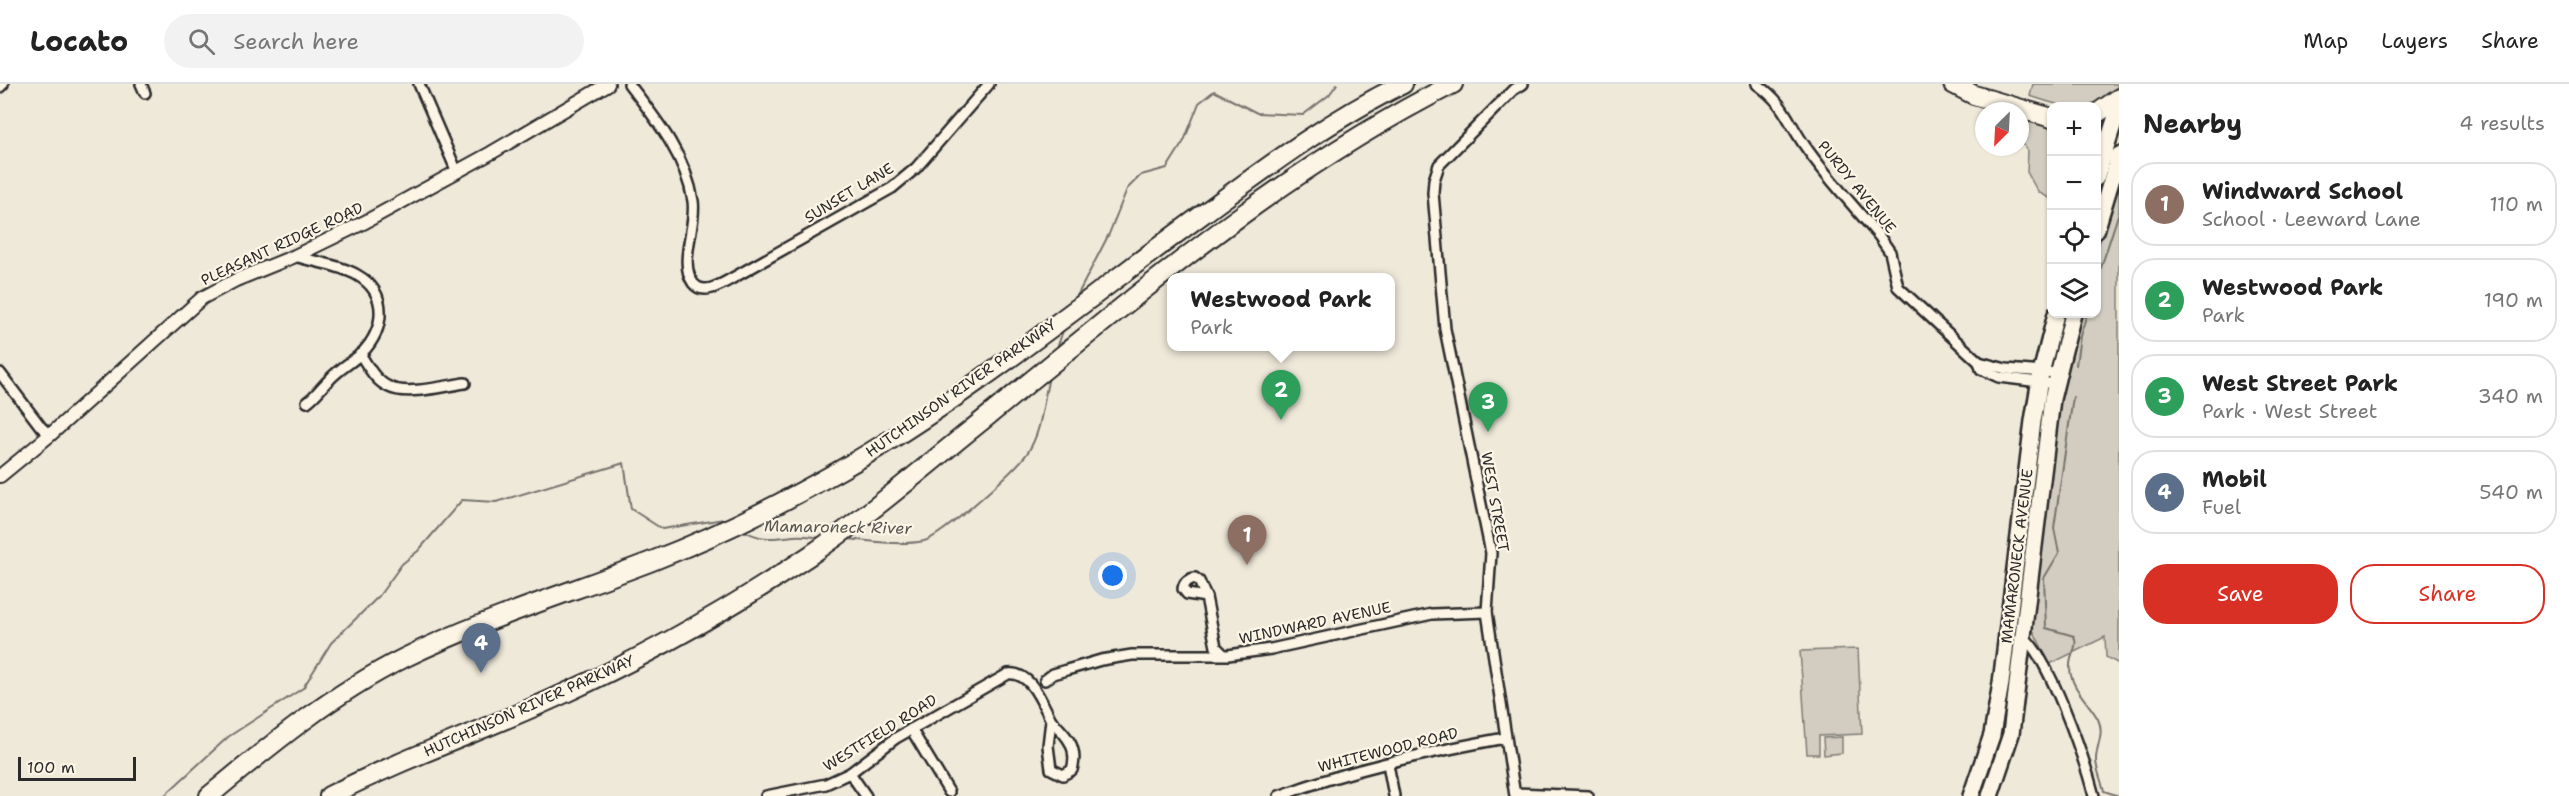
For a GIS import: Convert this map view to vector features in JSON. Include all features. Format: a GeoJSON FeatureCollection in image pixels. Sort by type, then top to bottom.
{"type":"FeatureCollection","features":[{"type":"Feature","properties":{"kind":"highway","name":"HUTCHINSON RIVER PARKWAY"},"geometry":{"type":"LineString","coordinates":[[209,796],[315,712],[368,677],[452,635],[657,560],[816,484],[891,440],[1305,141],[1403,84]]}},
{"type":"Feature","properties":{"kind":"highway","name":"HUTCHINSON RIVER PARKWAY"},"geometry":{"type":"LineString","coordinates":[[329,796],[450,740],[561,695],[659,648],[811,555],[1034,380],[1208,238],[1281,185],[1370,128],[1453,84]]}},
{"type":"Feature","properties":{"kind":"highway"},"geometry":{"type":"LineString","coordinates":[[1953,84],[1974,95],[2047,117]]}},
{"type":"Feature","properties":{"kind":"highway"},"geometry":{"type":"LineString","coordinates":[[1969,84],[2047,107]]}},
{"type":"Feature","properties":{"kind":"highway"},"geometry":{"type":"LineString","coordinates":[[2101,111],[2119,98]]}},
{"type":"Feature","properties":{"kind":"main road"},"geometry":{"type":"LineString","coordinates":[[2101,165],[2119,107]]}},
{"type":"Feature","properties":{"kind":"main road"},"geometry":{"type":"LineString","coordinates":[[2099,210],[2106,149]]}},
{"type":"Feature","properties":{"kind":"main road","name":"MAMARONECK AVENUE"},"geometry":{"type":"LineString","coordinates":[[1971,796],[1992,735],[2008,630],[2040,378],[2055,318]]}},
{"type":"Feature","properties":{"kind":"main road","name":"MAMARONECK AVENUE"},"geometry":{"type":"LineString","coordinates":[[1990,796],[2011,734],[2056,379],[2072,318]]}},
{"type":"Feature","properties":{"kind":"street"},"geometry":{"type":"LineString","coordinates":[[419,84],[457,172]]}},
{"type":"Feature","properties":{"kind":"street","name":"PLEASANT RIDGE ROAD"},"geometry":{"type":"LineString","coordinates":[[0,476],[50,435],[202,298],[236,280],[295,256],[365,222],[457,172],[608,84]]}},
{"type":"Feature","properties":{"kind":"street","name":"SUNSET LANE"},"geometry":{"type":"LineString","coordinates":[[629,84],[670,140],[687,179],[694,214],[687,259],[688,273],[694,284],[702,289],[714,288],[731,279],[892,188],[916,168],[989,84]]}},
{"type":"Feature","properties":{"kind":"street","name":"WEST STREET"},"geometry":{"type":"LineString","coordinates":[[1515,795],[1487,612],[1491,553],[1445,329],[1432,194],[1439,165],[1504,99],[1523,84]]}},
{"type":"Feature","properties":{"kind":"street","name":"PURDY AVENUE"},"geometry":{"type":"LineString","coordinates":[[1757,84],[1777,100],[1789,115],[1805,147],[1879,236],[1890,252],[1898,286],[1978,362],[1986,362],[1993,366],[2040,378],[2056,379]]}},
{"type":"Feature","properties":{"kind":"street"},"geometry":{"type":"LineString","coordinates":[[295,256],[356,274],[369,284],[377,295],[381,307],[381,320],[375,334],[360,354],[328,381],[308,402]]}},
{"type":"Feature","properties":{"kind":"street"},"geometry":{"type":"LineString","coordinates":[[360,354],[378,379],[389,387],[416,390],[465,383]]}},
{"type":"Feature","properties":{"kind":"street"},"geometry":{"type":"LineString","coordinates":[[0,373],[41,427],[50,435]]}},
{"type":"Feature","properties":{"kind":"street"},"geometry":{"type":"LineString","coordinates":[[1206,597],[1216,647],[1223,654]]}},
{"type":"Feature","properties":{"kind":"street","name":"WINDWARD AVENUE"},"geometry":{"type":"LineString","coordinates":[[1045,680],[1053,674],[1101,660],[1132,655],[1223,654],[1228,656],[1271,649],[1432,614],[1487,612]]}},
{"type":"Feature","properties":{"kind":"street"},"geometry":{"type":"LineString","coordinates":[[2008,630],[2024,636],[2032,644],[2056,690],[2094,796]]}},
{"type":"Feature","properties":{"kind":"street","name":"WESTFIELD ROAD"},"geometry":{"type":"LineString","coordinates":[[772,795],[826,784],[850,773],[896,738],[1008,674],[1023,676],[1033,688],[1051,720]]}},
{"type":"Feature","properties":{"kind":"street"},"geometry":{"type":"LineString","coordinates":[[1051,720],[1070,738],[1073,747],[1075,760],[1072,770],[1063,774],[1051,769],[1048,760],[1051,720]]}},
{"type":"Feature","properties":{"kind":"street"},"geometry":{"type":"LineString","coordinates":[[911,729],[949,795]]}},
{"type":"Feature","properties":{"kind":"street","name":"WHITEWOOD ROAD"},"geometry":{"type":"LineString","coordinates":[[1281,796],[1316,783],[1388,764],[1456,747],[1505,738]]}},
{"type":"Feature","properties":{"kind":"street"},"geometry":{"type":"LineString","coordinates":[[1388,764],[1394,796]]}},
{"type":"Feature","properties":{"kind":"street"},"geometry":{"type":"LineString","coordinates":[[850,773],[866,796]]}},
{"type":"Feature","properties":{"kind":"street"},"geometry":{"type":"LineString","coordinates":[[1515,795],[1588,796]]}},
{"type":"Feature","properties":{"kind":"shaded area"},"geometry":{"type":"Polygon","coordinates":[[[2033,84],[2119,84],[2109,97],[2101,103],[2049,102],[2030,96],[2033,84]]]}},
{"type":"Feature","properties":{"kind":"shaded area"},"geometry":{"type":"Polygon","coordinates":[[[2029,122],[2047,127],[2047,197],[2038,192],[2027,172],[2029,122]]]}},
{"type":"Feature","properties":{"kind":"shaded area"},"geometry":{"type":"Polygon","coordinates":[[[2119,175],[2119,664],[2106,657],[2105,637],[2050,664],[2030,624],[2067,355],[2077,318],[2101,318],[2101,237],[2119,175]]]}},
{"type":"Feature","properties":{"kind":"shaded area"},"geometry":{"type":"Polygon","coordinates":[[[1858,649],[1862,734],[1819,736],[1819,754],[1807,754],[1800,651],[1858,649]]]}},
{"type":"Feature","properties":{"kind":"shaded area"},"geometry":{"type":"Polygon","coordinates":[[[1842,737],[1842,753],[1824,755],[1823,738],[1842,737]]]}},
{"type":"Feature","properties":{"kind":"waterway","name":"Mamaroneck River"},"geometry":{"type":"LineString","coordinates":[[1076,298],[1109,234],[1127,189],[1141,175],[1167,168],[1184,141],[1199,103],[1214,91],[1257,113],[1303,115],[1329,95],[1337,84]]}},
{"type":"Feature","properties":{"kind":"waterway"},"geometry":{"type":"LineString","coordinates":[[2101,268],[2119,212]]}},
{"type":"Feature","properties":{"kind":"waterway"},"geometry":{"type":"LineString","coordinates":[[2076,365],[2080,336],[2086,318]]}},
{"type":"Feature","properties":{"kind":"waterway","name":"Mamaroneck River"},"geometry":{"type":"LineString","coordinates":[[1056,351],[1064,328]]}},
{"type":"Feature","properties":{"kind":"waterway","name":"Mamaroneck River"},"geometry":{"type":"LineString","coordinates":[[846,539],[895,543],[924,541],[946,528],[979,501],[1028,452],[1039,425],[1049,377]]}},
{"type":"Feature","properties":{"kind":"waterway"},"geometry":{"type":"LineString","coordinates":[[2073,397],[2054,528],[2059,553],[2044,578],[2046,628],[2074,636],[2075,644],[2070,663],[2071,675],[2076,688],[2100,724],[2096,760],[2104,791],[2119,796]]}},
{"type":"Feature","properties":{"kind":"waterway","name":"Mamaroneck River"},"geometry":{"type":"LineString","coordinates":[[164,796],[228,737],[303,688],[331,643],[379,596],[402,564],[418,551],[462,500],[496,502],[624,463],[631,509],[662,529],[724,519],[728,521]]}},
{"type":"Feature","properties":{"kind":"waterway","name":"Mamaroneck River"},"geometry":{"type":"LineString","coordinates":[[743,530],[768,538],[801,536],[822,538]]}},
{"type":"Feature","properties":{"kind":"place","name":"Westwood Park"},"geometry":{"type":"Point","coordinates":[1281,420]}},
{"type":"Feature","properties":{"kind":"place","name":"West Street Park"},"geometry":{"type":"Point","coordinates":[1488,432]}},
{"type":"Feature","properties":{"kind":"place","name":"Windward School"},"geometry":{"type":"Point","coordinates":[1247,565]}},
{"type":"Feature","properties":{"kind":"place","name":"Mobil"},"geometry":{"type":"Point","coordinates":[481,673]}}]}
